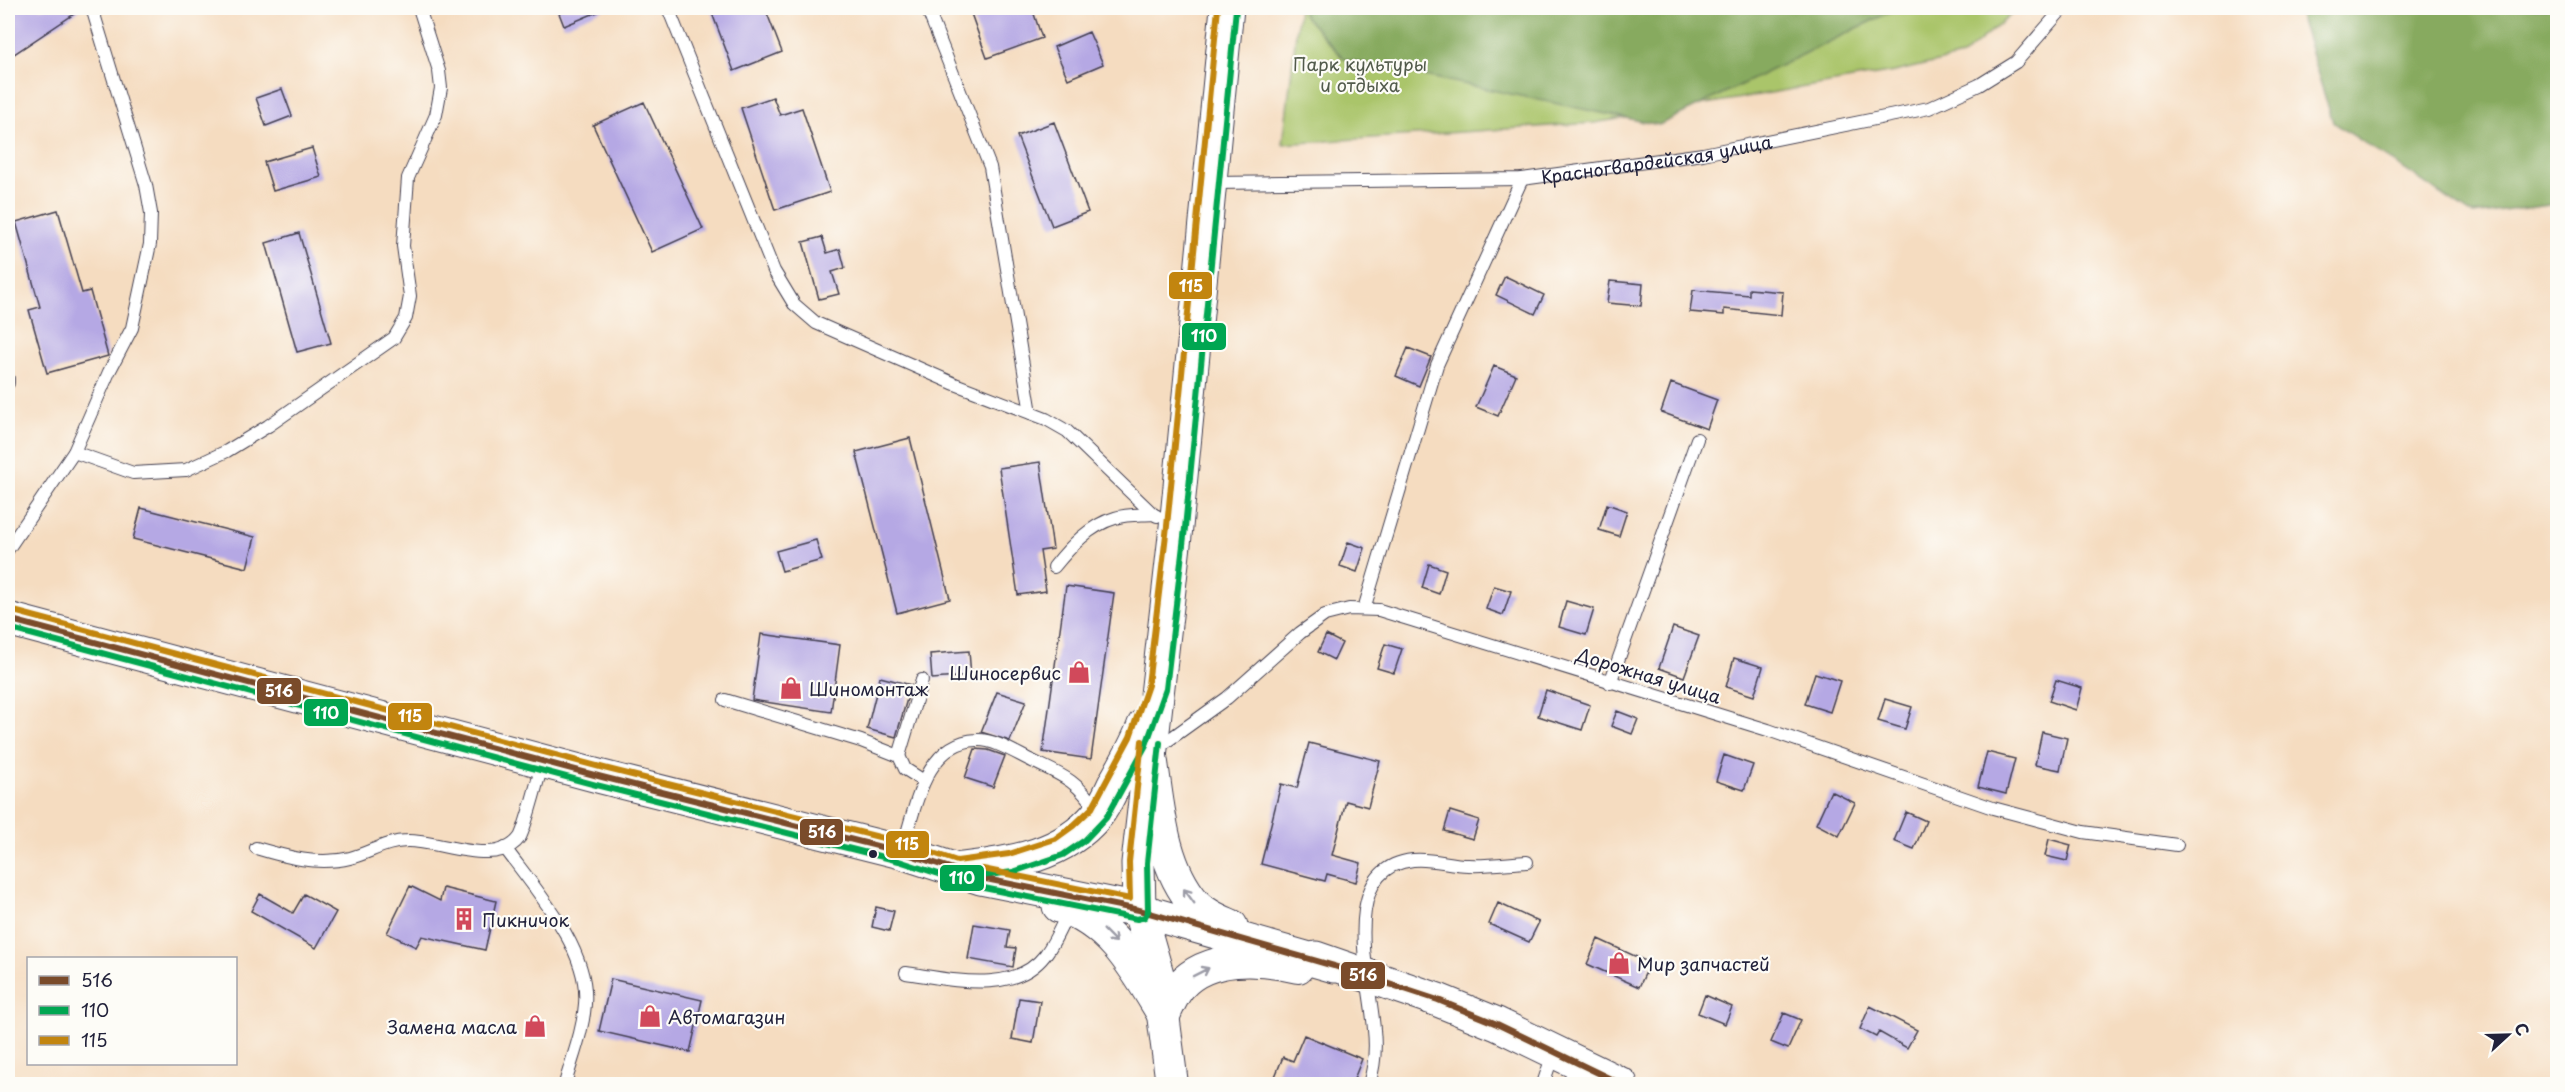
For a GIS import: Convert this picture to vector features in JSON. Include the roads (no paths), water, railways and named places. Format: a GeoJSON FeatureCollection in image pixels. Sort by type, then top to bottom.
{"type":"FeatureCollection","features":[{"type":"Feature","properties":{"kind":"main road"},"geometry":{"type":"LineString","coordinates":[[1139,910],[1138,863],[1157,687],[1164,520],[1211,183],[1227,8]]}},
{"type":"Feature","properties":{"kind":"main road"},"geometry":{"type":"LineString","coordinates":[[8,619],[543,761],[901,852],[969,874],[1070,909],[1096,923],[1112,936],[1141,975],[1164,1015]]}},
{"type":"Feature","properties":{"kind":"main road"},"geometry":{"type":"LineString","coordinates":[[969,874],[1041,854],[1079,833],[1099,813],[1138,741],[1157,687]]}},
{"type":"Feature","properties":{"kind":"main road"},"geometry":{"type":"LineString","coordinates":[[1150,753],[1167,848],[1184,890],[1196,905],[1208,915],[1232,927],[1284,944],[1334,966]]}},
{"type":"Feature","properties":{"kind":"main road"},"geometry":{"type":"LineString","coordinates":[[969,874],[1139,910],[1334,966],[1438,1000],[1554,1050],[1621,1084]]}},
{"type":"Feature","properties":{"kind":"street"},"geometry":{"type":"LineString","coordinates":[[1139,910],[1158,976],[1172,1084]]}},
{"type":"Feature","properties":{"kind":"street"},"geometry":{"type":"LineString","coordinates":[[1164,1015],[1180,986],[1196,973],[1216,964],[1249,960],[1277,962],[1342,976],[1366,977]]}},
{"type":"Feature","properties":{"kind":"lane"},"geometry":{"type":"LineString","coordinates":[[8,549],[74,452],[109,372],[132,328],[150,244],[151,213],[146,185],[92,8]]}},
{"type":"Feature","properties":{"kind":"lane"},"geometry":{"type":"LineString","coordinates":[[74,452],[133,473],[186,470],[226,451],[268,426],[394,338],[406,318],[410,296],[403,246],[408,178],[436,115],[441,88],[439,71],[419,8]]}},
{"type":"Feature","properties":{"kind":"lane"},"geometry":{"type":"LineString","coordinates":[[668,8],[774,271],[794,304],[816,323],[955,384],[1031,413],[1067,431],[1164,520]]}},
{"type":"Feature","properties":{"kind":"lane"},"geometry":{"type":"LineString","coordinates":[[927,8],[990,167],[1031,413]]}},
{"type":"Feature","properties":{"kind":"lane","name":"Красногвардейская улица"},"geometry":{"type":"LineString","coordinates":[[1211,183],[1522,179],[1702,154],[1929,108],[1978,85],[2016,62],[2063,8]]}},
{"type":"Feature","properties":{"kind":"lane"},"geometry":{"type":"LineString","coordinates":[[1364,609],[1437,365],[1522,179]]}},
{"type":"Feature","properties":{"kind":"lane"},"geometry":{"type":"LineString","coordinates":[[8,378],[8,383]]}},
{"type":"Feature","properties":{"kind":"lane"},"geometry":{"type":"LineString","coordinates":[[1610,683],[1697,439]]}},
{"type":"Feature","properties":{"kind":"lane"},"geometry":{"type":"LineString","coordinates":[[1054,567],[1068,549],[1089,531],[1115,518],[1164,520]]}},
{"type":"Feature","properties":{"kind":"lane","name":"Дорожная улица"},"geometry":{"type":"LineString","coordinates":[[1150,753],[1227,698],[1300,633],[1325,615],[1349,609],[1379,610],[1768,730],[1993,808],[2083,832],[2177,845]]}},
{"type":"Feature","properties":{"kind":"lane"},"geometry":{"type":"LineString","coordinates":[[922,680],[899,756],[905,769],[924,781]]}},
{"type":"Feature","properties":{"kind":"lane"},"geometry":{"type":"LineString","coordinates":[[725,700],[861,741],[899,756]]}},
{"type":"Feature","properties":{"kind":"lane"},"geometry":{"type":"LineString","coordinates":[[901,852],[924,781],[939,758],[949,748],[978,739],[1007,748],[1069,778],[1086,793],[1099,813]]}},
{"type":"Feature","properties":{"kind":"lane"},"geometry":{"type":"LineString","coordinates":[[256,848],[296,859],[332,861],[353,858],[385,844],[406,841],[432,842],[483,854],[505,848],[520,837],[543,761]]}},
{"type":"Feature","properties":{"kind":"lane"},"geometry":{"type":"LineString","coordinates":[[505,848],[553,913],[570,944],[583,976],[585,1002],[582,1026],[565,1084]]}},
{"type":"Feature","properties":{"kind":"lane"},"geometry":{"type":"LineString","coordinates":[[1369,1084],[1373,1071],[1374,1031],[1366,977],[1366,898],[1375,879],[1392,867],[1412,860],[1438,860],[1466,866],[1527,862]]}},
{"type":"Feature","properties":{"kind":"lane"},"geometry":{"type":"LineString","coordinates":[[906,973],[967,981],[988,981],[1015,976],[1029,970],[1045,956],[1070,909]]}},
{"type":"Feature","properties":{"kind":"lane"},"geometry":{"type":"LineString","coordinates":[[1543,1084],[1554,1050]]}},
{"type":"Feature","properties":{"kind":"place","name":"Шиносервис"},"geometry":{"type":"Point","coordinates":[1079,672]}},
{"type":"Feature","properties":{"kind":"place","name":"Шиномонтаж"},"geometry":{"type":"Point","coordinates":[791,688]}},
{"type":"Feature","properties":{"kind":"place","name":"Пикничок"},"geometry":{"type":"Point","coordinates":[464,919]}},
{"type":"Feature","properties":{"kind":"place","name":"Мир запчастей"},"geometry":{"type":"Point","coordinates":[1619,963]}},
{"type":"Feature","properties":{"kind":"place","name":"Автомагазин"},"geometry":{"type":"Point","coordinates":[650,1016]}},
{"type":"Feature","properties":{"kind":"place","name":"Замена масла"},"geometry":{"type":"Point","coordinates":[535,1026]}},
{"type":"Feature","properties":{"kind":"park label","name":"Парк культуры и отдыха"},"geometry":{"type":"Point","coordinates":[1360,73]}}]}
